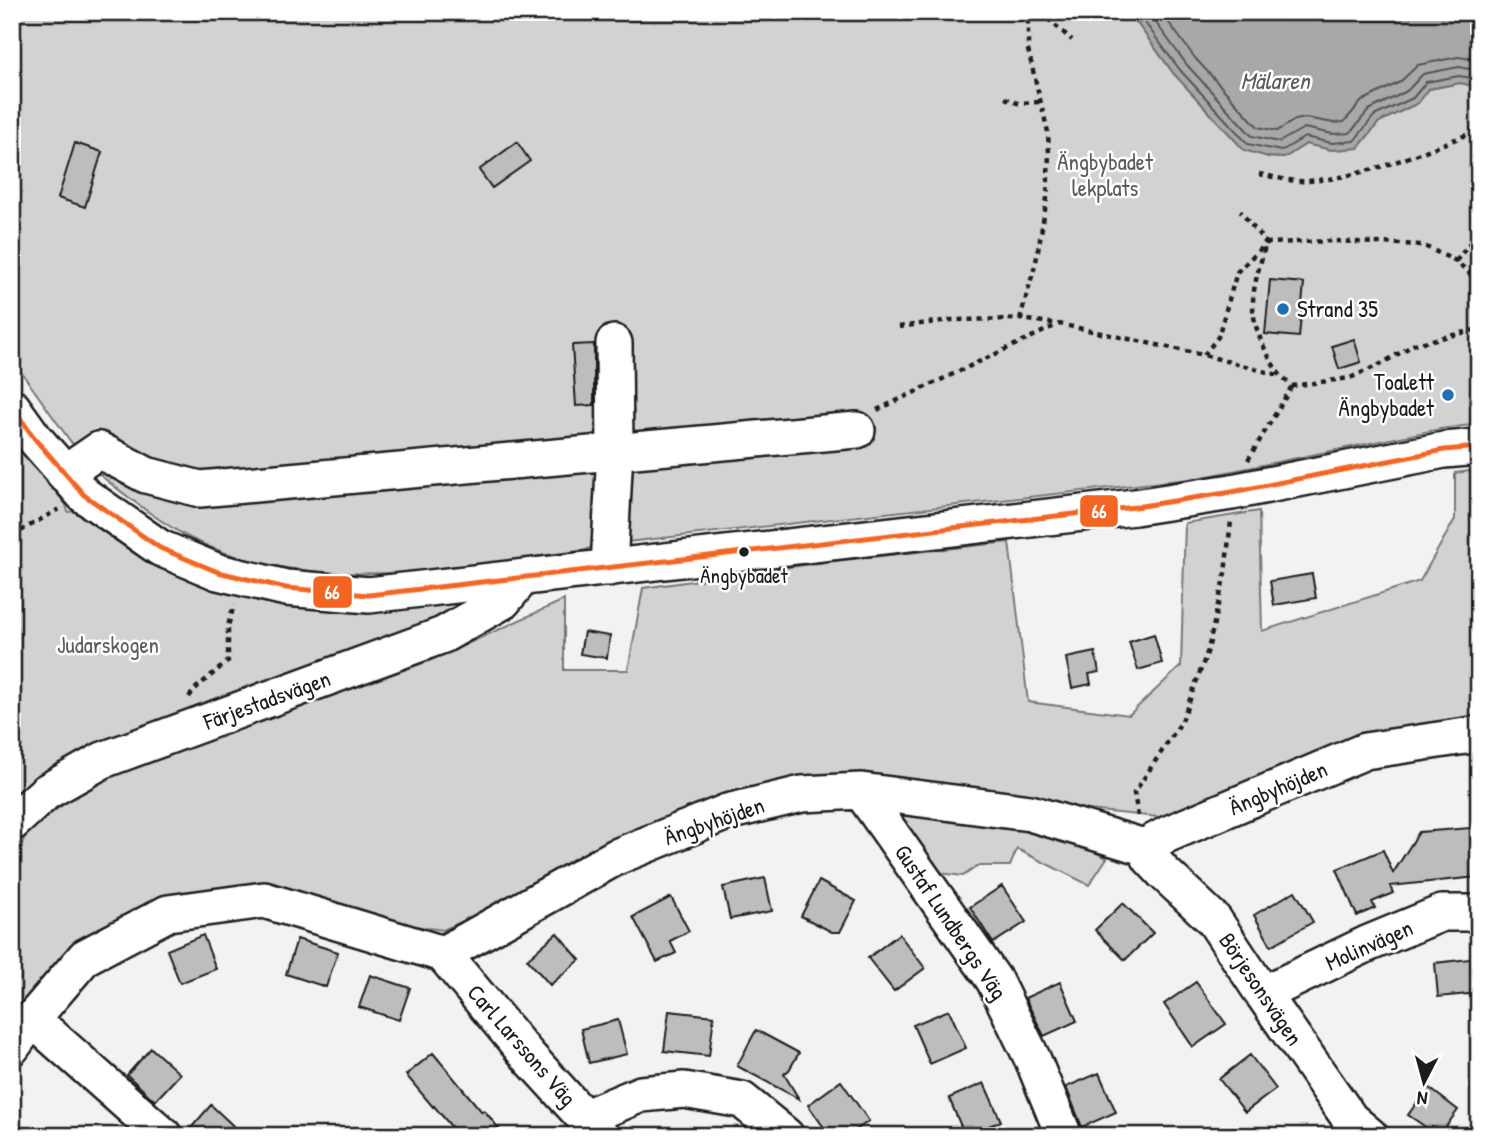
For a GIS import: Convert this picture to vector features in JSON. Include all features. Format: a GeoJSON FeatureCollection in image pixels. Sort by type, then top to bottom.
{"type":"FeatureCollection","features":[{"type":"Feature","properties":{"kind":"street"},"geometry":{"type":"LineString","coordinates":[[609,568],[615,450],[614,344]]}},
{"type":"Feature","properties":{"kind":"street"},"geometry":{"type":"LineString","coordinates":[[12,407],[35,439],[74,484],[160,548],[218,572],[286,588],[369,595],[1135,507],[1232,501],[1444,450],[1479,447]]}},
{"type":"Feature","properties":{"kind":"street"},"geometry":{"type":"LineString","coordinates":[[74,484],[99,450],[146,475],[200,489],[857,430]]}},
{"type":"Feature","properties":{"kind":"street","name":"Färjestadsvägen"},"geometry":{"type":"LineString","coordinates":[[12,823],[46,792],[103,760],[443,635],[503,601],[522,578]]}},
{"type":"Feature","properties":{"kind":"street","name":"Ängbyhöjden"},"geometry":{"type":"LineString","coordinates":[[443,954],[616,857],[727,812],[802,794],[861,791],[1030,813],[1144,848],[1168,834],[1365,751],[1479,734]]}},
{"type":"Feature","properties":{"kind":"street","name":"Gustaf Lundbergs Väg"},"geometry":{"type":"LineString","coordinates":[[861,791],[994,980],[1033,1060],[1064,1136]]}},
{"type":"Feature","properties":{"kind":"street","name":"Börjesonsvägen"},"geometry":{"type":"LineString","coordinates":[[1144,848],[1164,873],[1214,920],[1350,1119],[1370,1136]]}},
{"type":"Feature","properties":{"kind":"street"},"geometry":{"type":"LineString","coordinates":[[12,1047],[32,1019],[85,957],[168,913],[264,900],[443,954]]}},
{"type":"Feature","properties":{"kind":"street","name":"Molinvägen"},"geometry":{"type":"LineString","coordinates":[[1263,994],[1367,944],[1442,913],[1479,913]]}},
{"type":"Feature","properties":{"kind":"street","name":"Carl Larssons Väg"},"geometry":{"type":"LineString","coordinates":[[443,954],[528,1056],[593,1126]]}},
{"type":"Feature","properties":{"kind":"street"},"geometry":{"type":"LineString","coordinates":[[32,1019],[164,1136]]}},
{"type":"Feature","properties":{"kind":"street"},"geometry":{"type":"LineString","coordinates":[[593,1126],[641,1094],[684,1090],[742,1100],[786,1136]]}},
{"type":"Feature","properties":{"kind":"path"},"geometry":{"type":"LineString","coordinates":[[1020,319],[1036,262],[1047,198],[1048,132],[1028,51],[1028,12]]}},
{"type":"Feature","properties":{"kind":"path"},"geometry":{"type":"LineString","coordinates":[[1040,12],[1072,40]]}},
{"type":"Feature","properties":{"kind":"path"},"geometry":{"type":"LineString","coordinates":[[1005,99],[1017,103],[1041,102]]}},
{"type":"Feature","properties":{"kind":"path"},"geometry":{"type":"LineString","coordinates":[[1259,174],[1296,181],[1334,178],[1377,167],[1479,130]]}},
{"type":"Feature","properties":{"kind":"path"},"geometry":{"type":"LineString","coordinates":[[1240,211],[1266,243]]}},
{"type":"Feature","properties":{"kind":"path"},"geometry":{"type":"LineString","coordinates":[[1455,261],[1479,231]]}},
{"type":"Feature","properties":{"kind":"path"},"geometry":{"type":"LineString","coordinates":[[1204,355],[1218,337],[1237,272],[1266,243],[1334,241],[1422,244],[1455,261],[1479,282]]}},
{"type":"Feature","properties":{"kind":"path"},"geometry":{"type":"LineString","coordinates":[[1266,243],[1254,286],[1253,308],[1255,330],[1278,375]]}},
{"type":"Feature","properties":{"kind":"path"},"geometry":{"type":"LineString","coordinates":[[899,327],[950,320],[1020,319],[1059,324],[1204,355],[1278,375],[1292,386],[1350,378],[1415,344],[1479,329]]}},
{"type":"Feature","properties":{"kind":"path"},"geometry":{"type":"LineString","coordinates":[[857,430],[876,410],[1059,324]]}},
{"type":"Feature","properties":{"kind":"path"},"geometry":{"type":"LineString","coordinates":[[1144,848],[1134,793],[1182,721],[1208,650],[1225,573],[1232,501],[1255,444],[1292,386]]}},
{"type":"Feature","properties":{"kind":"path"},"geometry":{"type":"LineString","coordinates":[[12,536],[74,484]]}},
{"type":"Feature","properties":{"kind":"path"},"geometry":{"type":"LineString","coordinates":[[188,699],[195,689],[229,661],[228,626],[235,598]]}},
{"type":"Feature","properties":{"kind":"green space","name":"Ängbybadet lekplats"},"geometry":{"type":"Polygon","coordinates":[[[12,12],[1129,12],[1174,74],[1268,157],[1284,158],[1306,144],[1332,150],[1358,148],[1379,122],[1418,103],[1429,89],[1460,83],[1479,87],[1479,424],[1440,429],[1198,478],[597,544],[586,550],[437,569],[337,573],[287,568],[239,557],[179,532],[142,508],[96,472],[100,468],[71,442],[12,359],[12,12]]]}},
{"type":"Feature","properties":{"kind":"green space","name":"Judarskogen"},"geometry":{"type":"Polygon","coordinates":[[[12,435],[66,505],[68,512],[86,510],[157,561],[477,598],[475,603],[12,800],[12,435]]]}},
{"type":"Feature","properties":{"kind":"green space"},"geometry":{"type":"Polygon","coordinates":[[[1479,470],[1479,719],[1313,756],[1217,794],[1168,818],[1079,809],[860,779],[733,792],[526,893],[443,930],[384,922],[149,907],[12,1018],[12,874],[26,833],[95,780],[429,661],[564,600],[564,670],[628,670],[643,588],[826,562],[1009,542],[1028,702],[1129,715],[1181,666],[1185,523],[1259,511],[1262,631],[1420,581],[1455,519],[1455,473],[1479,470]]]}},
{"type":"Feature","properties":{"kind":"green space"},"geometry":{"type":"Polygon","coordinates":[[[900,814],[1032,830],[1071,841],[1107,858],[1089,885],[1017,849],[1010,866],[978,866],[963,876],[932,872],[898,823],[900,814]]]}},
{"type":"Feature","properties":{"kind":"water","name":"Mälaren"},"geometry":{"type":"Polygon","coordinates":[[[1129,12],[1479,12],[1479,87],[1460,83],[1429,89],[1418,103],[1379,122],[1358,148],[1332,150],[1306,144],[1284,158],[1268,157],[1244,150],[1174,74],[1129,12]]]}},
{"type":"Feature","properties":{"kind":"building"},"geometry":{"type":"Polygon","coordinates":[[[517,142],[530,161],[492,188],[479,170],[517,142]]]}},
{"type":"Feature","properties":{"kind":"building"},"geometry":{"type":"Polygon","coordinates":[[[75,143],[102,152],[85,207],[58,198],[75,143]]]}},
{"type":"Feature","properties":{"kind":"building"},"geometry":{"type":"Polygon","coordinates":[[[1270,280],[1304,283],[1299,337],[1265,334],[1270,280]]]}},
{"type":"Feature","properties":{"kind":"building"},"geometry":{"type":"Polygon","coordinates":[[[1354,339],[1361,362],[1339,369],[1332,346],[1354,339]]]}},
{"type":"Feature","properties":{"kind":"building"},"geometry":{"type":"Polygon","coordinates":[[[594,344],[594,405],[576,406],[572,345],[594,344]]]}},
{"type":"Feature","properties":{"kind":"building"},"geometry":{"type":"Polygon","coordinates":[[[1312,574],[1316,598],[1274,605],[1270,581],[1312,574]]]}},
{"type":"Feature","properties":{"kind":"building"},"geometry":{"type":"Polygon","coordinates":[[[584,632],[610,636],[607,658],[580,654],[584,632]]]}},
{"type":"Feature","properties":{"kind":"building"},"geometry":{"type":"Polygon","coordinates":[[[1154,634],[1162,663],[1138,670],[1129,642],[1154,634]]]}},
{"type":"Feature","properties":{"kind":"building"},"geometry":{"type":"Polygon","coordinates":[[[1095,652],[1099,672],[1089,674],[1091,684],[1072,688],[1066,658],[1095,652]]]}},
{"type":"Feature","properties":{"kind":"building"},"geometry":{"type":"Polygon","coordinates":[[[1471,828],[1479,831],[1477,877],[1390,886],[1393,893],[1372,902],[1375,908],[1357,916],[1337,869],[1383,850],[1393,873],[1419,832],[1471,828]]]}},
{"type":"Feature","properties":{"kind":"building"},"geometry":{"type":"Polygon","coordinates":[[[765,878],[772,911],[730,919],[723,887],[765,878]]]}},
{"type":"Feature","properties":{"kind":"building"},"geometry":{"type":"Polygon","coordinates":[[[819,881],[856,901],[840,932],[832,932],[801,916],[819,881]]]}},
{"type":"Feature","properties":{"kind":"building"},"geometry":{"type":"Polygon","coordinates":[[[1002,886],[1026,922],[993,943],[970,907],[1002,886]]]}},
{"type":"Feature","properties":{"kind":"building"},"geometry":{"type":"Polygon","coordinates":[[[1295,891],[1313,922],[1271,946],[1254,915],[1295,891]]]}},
{"type":"Feature","properties":{"kind":"building"},"geometry":{"type":"Polygon","coordinates":[[[671,897],[689,931],[670,941],[676,953],[657,962],[633,917],[671,897]]]}},
{"type":"Feature","properties":{"kind":"building"},"geometry":{"type":"Polygon","coordinates":[[[1123,903],[1153,933],[1125,960],[1095,930],[1123,903]]]}},
{"type":"Feature","properties":{"kind":"building"},"geometry":{"type":"Polygon","coordinates":[[[557,933],[580,960],[550,985],[527,959],[557,933]]]}},
{"type":"Feature","properties":{"kind":"building"},"geometry":{"type":"Polygon","coordinates":[[[899,934],[925,968],[894,991],[868,958],[899,934]]]}},
{"type":"Feature","properties":{"kind":"building"},"geometry":{"type":"Polygon","coordinates":[[[203,935],[216,969],[180,983],[167,950],[203,935]]]}},
{"type":"Feature","properties":{"kind":"building"},"geometry":{"type":"Polygon","coordinates":[[[297,939],[338,952],[326,987],[286,974],[297,939]]]}},
{"type":"Feature","properties":{"kind":"building"},"geometry":{"type":"Polygon","coordinates":[[[1478,958],[1479,993],[1438,997],[1435,963],[1478,958]]]}},
{"type":"Feature","properties":{"kind":"building"},"geometry":{"type":"Polygon","coordinates":[[[370,975],[410,988],[399,1020],[359,1007],[370,975]]]}},
{"type":"Feature","properties":{"kind":"building"},"geometry":{"type":"Polygon","coordinates":[[[1060,982],[1077,1021],[1044,1036],[1025,998],[1060,982]]]}},
{"type":"Feature","properties":{"kind":"building"},"geometry":{"type":"Polygon","coordinates":[[[1196,982],[1226,1024],[1193,1047],[1164,1004],[1196,982]]]}},
{"type":"Feature","properties":{"kind":"building"},"geometry":{"type":"Polygon","coordinates":[[[949,1010],[966,1048],[930,1064],[913,1025],[949,1010]]]}},
{"type":"Feature","properties":{"kind":"building"},"geometry":{"type":"Polygon","coordinates":[[[669,1011],[714,1016],[709,1056],[664,1051],[669,1011]]]}},
{"type":"Feature","properties":{"kind":"building"},"geometry":{"type":"Polygon","coordinates":[[[618,1020],[627,1054],[589,1063],[581,1029],[618,1020]]]}},
{"type":"Feature","properties":{"kind":"building"},"geometry":{"type":"Polygon","coordinates":[[[756,1030],[799,1053],[784,1074],[799,1099],[737,1066],[756,1030]]]}},
{"type":"Feature","properties":{"kind":"building"},"geometry":{"type":"Polygon","coordinates":[[[151,1048],[180,1074],[155,1101],[127,1075],[151,1048]]]}},
{"type":"Feature","properties":{"kind":"building"},"geometry":{"type":"Polygon","coordinates":[[[433,1053],[505,1136],[459,1136],[433,1107],[406,1075],[433,1053]]]}},
{"type":"Feature","properties":{"kind":"building"},"geometry":{"type":"Polygon","coordinates":[[[1250,1055],[1276,1089],[1245,1112],[1219,1079],[1250,1055]]]}},
{"type":"Feature","properties":{"kind":"building"},"geometry":{"type":"Polygon","coordinates":[[[1099,1073],[1116,1112],[1082,1127],[1066,1087],[1099,1073]]]}},
{"type":"Feature","properties":{"kind":"building"},"geometry":{"type":"Polygon","coordinates":[[[841,1081],[869,1121],[847,1136],[830,1136],[808,1105],[841,1081]]]}},
{"type":"Feature","properties":{"kind":"building"},"geometry":{"type":"Polygon","coordinates":[[[984,1083],[1001,1121],[965,1136],[949,1098],[984,1083]]]}},
{"type":"Feature","properties":{"kind":"building"},"geometry":{"type":"Polygon","coordinates":[[[1428,1087],[1458,1110],[1439,1136],[1408,1115],[1428,1087]]]}},
{"type":"Feature","properties":{"kind":"building"},"geometry":{"type":"Polygon","coordinates":[[[211,1105],[244,1136],[184,1136],[211,1105]]]}},
{"type":"Feature","properties":{"kind":"transit line","name":"66"},"geometry":{"type":"LineString","coordinates":[[12,407],[35,439],[84,495],[160,548],[218,572],[286,588],[369,595],[1135,507],[1232,492],[1444,450],[1479,447]]}},
{"type":"Feature","properties":{"kind":"place","name":"Strand 35"},"geometry":{"type":"Point","coordinates":[1283,309]}},
{"type":"Feature","properties":{"kind":"place","name":"Toalett Ängbybadet"},"geometry":{"type":"Point","coordinates":[1448,395]}},
{"type":"Feature","properties":{"kind":"place","name":"Ängbybadet"},"geometry":{"type":"Point","coordinates":[744,552]}}]}
